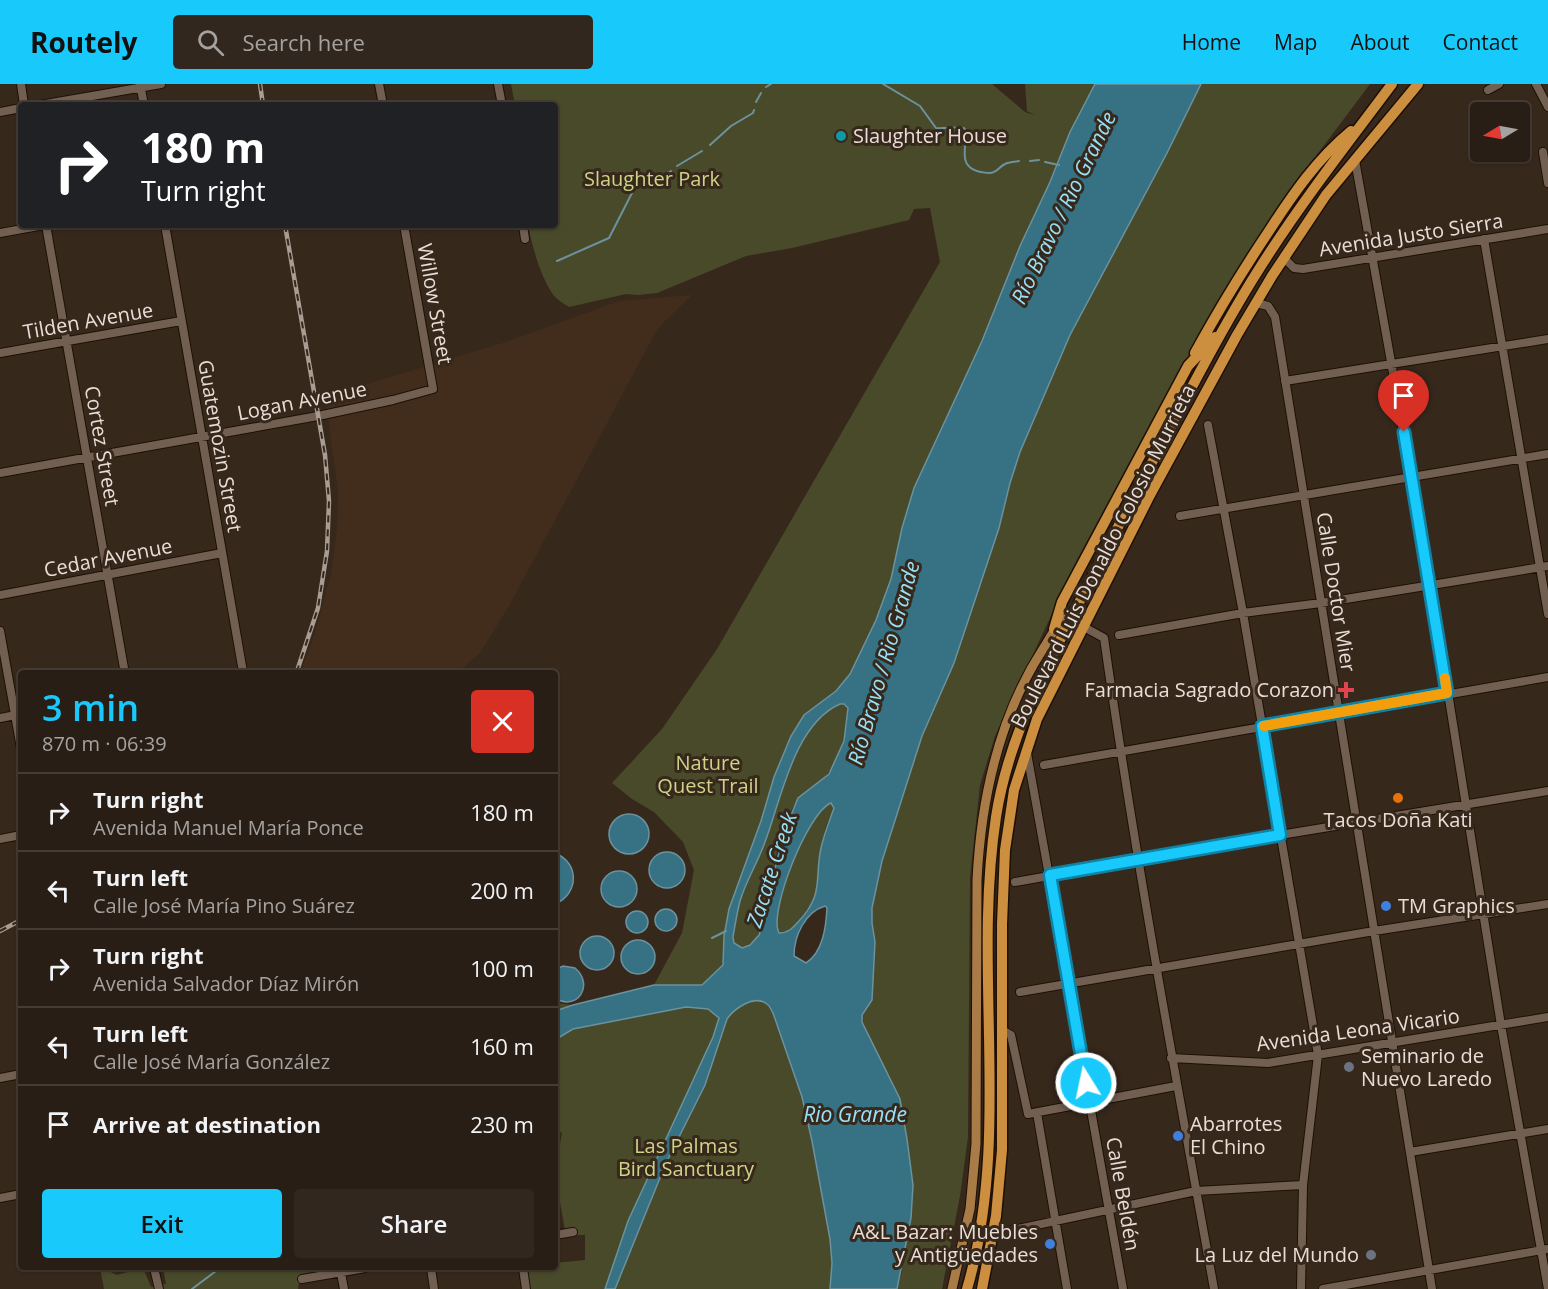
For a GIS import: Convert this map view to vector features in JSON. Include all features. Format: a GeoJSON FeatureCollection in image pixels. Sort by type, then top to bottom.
{"type":"FeatureCollection","features":[{"type":"Feature","properties":{"kind":"highway","name":"Boulevard Luis Donaldo Colosio Murrieta"},"geometry":{"type":"LineString","coordinates":[[967,1289],[987,1185],[990,1147],[989,924],[995,820],[1002,785],[1025,715],[1127,509],[1226,326],[1261,267],[1315,186],[1392,84]]}},
{"type":"Feature","properties":{"kind":"highway","name":"Boulevard Luis Donaldo Colosio Murrieta"},"geometry":{"type":"LineString","coordinates":[[979,1288],[996,1216],[1000,1178],[1004,867],[1009,815],[1026,750],[1037,719],[1150,495],[1256,303],[1326,195],[1418,84]]}},
{"type":"Feature","properties":{"kind":"highway"},"geometry":{"type":"LineString","coordinates":[[1054,629],[1062,602],[1227,296],[1298,188],[1332,146],[1367,117]]}},
{"type":"Feature","properties":{"kind":"highway"},"geometry":{"type":"LineString","coordinates":[[1188,366],[1226,326]]}},
{"type":"Feature","properties":{"kind":"highway"},"geometry":{"type":"LineString","coordinates":[[979,1231],[981,1247],[979,1288]]}},
{"type":"Feature","properties":{"kind":"main road","name":"Boulevard Luis Donaldo Colosio Murrieta"},"geometry":{"type":"LineString","coordinates":[[952,1289],[970,1209],[976,1144],[977,880],[982,819],[1002,738],[1033,665],[1054,629],[1064,619],[1071,619]]}},
{"type":"Feature","properties":{"kind":"main road"},"geometry":{"type":"LineString","coordinates":[[1071,619],[1084,627]]}},
{"type":"Feature","properties":{"kind":"street"},"geometry":{"type":"LineString","coordinates":[[21,84],[24,102]]}},
{"type":"Feature","properties":{"kind":"street"},"geometry":{"type":"LineString","coordinates":[[56,102],[161,84]]}},
{"type":"Feature","properties":{"kind":"street"},"geometry":{"type":"LineString","coordinates":[[379,84],[382,102]]}},
{"type":"Feature","properties":{"kind":"street"},"geometry":{"type":"LineString","coordinates":[[498,84],[501,102]]}},
{"type":"Feature","properties":{"kind":"street"},"geometry":{"type":"LineString","coordinates":[[1488,90],[1499,84]]}},
{"type":"Feature","properties":{"kind":"street"},"geometry":{"type":"LineString","coordinates":[[1536,84],[1548,107]]}},
{"type":"Feature","properties":{"kind":"street"},"geometry":{"type":"LineString","coordinates":[[140,86],[143,102]]}},
{"type":"Feature","properties":{"kind":"street"},"geometry":{"type":"LineString","coordinates":[[0,112],[18,109]]}},
{"type":"Feature","properties":{"kind":"street"},"geometry":{"type":"LineString","coordinates":[[1543,152],[1548,183]]}},
{"type":"Feature","properties":{"kind":"street"},"geometry":{"type":"LineString","coordinates":[[1355,160],[1431,585],[1501,1025],[1545,1250],[1548,1289]]}},
{"type":"Feature","properties":{"kind":"street"},"geometry":{"type":"LineString","coordinates":[[0,233],[28,228]]}},
{"type":"Feature","properties":{"kind":"street","name":"Cortez Street"},"geometry":{"type":"LineString","coordinates":[[46,228],[124,670]]}},
{"type":"Feature","properties":{"kind":"street","name":"Guatemozin Street"},"geometry":{"type":"LineString","coordinates":[[166,228],[222,553],[239,670]]}},
{"type":"Feature","properties":{"kind":"street","name":"Willow Street"},"geometry":{"type":"LineString","coordinates":[[405,228],[433,388]]}},
{"type":"Feature","properties":{"kind":"street"},"geometry":{"type":"LineString","coordinates":[[523,228],[525,238]]}},
{"type":"Feature","properties":{"kind":"street","name":"Avenida Justo Sierra"},"geometry":{"type":"LineString","coordinates":[[1284,258],[1294,268],[1303,269],[1548,229]]}},
{"type":"Feature","properties":{"kind":"street"},"geometry":{"type":"LineString","coordinates":[[1484,239],[1522,459],[1544,566],[1548,614]]}},
{"type":"Feature","properties":{"kind":"street","name":"Calle Doctor Mier"},"geometry":{"type":"LineString","coordinates":[[1256,303],[1265,304],[1272,310],[1285,381],[1432,1289]]}},
{"type":"Feature","properties":{"kind":"street","name":"Tilden Avenue"},"geometry":{"type":"LineString","coordinates":[[0,353],[181,321]]}},
{"type":"Feature","properties":{"kind":"street"},"geometry":{"type":"LineString","coordinates":[[1285,381],[1548,339]]}},
{"type":"Feature","properties":{"kind":"street","name":"Logan Avenue"},"geometry":{"type":"LineString","coordinates":[[0,473],[318,416],[393,400],[433,388]]}},
{"type":"Feature","properties":{"kind":"street"},"geometry":{"type":"LineString","coordinates":[[1208,425],[1243,613],[1318,1055],[1303,1185],[1301,1289]]}},
{"type":"Feature","properties":{"kind":"street"},"geometry":{"type":"LineString","coordinates":[[1179,516],[1548,454]]}},
{"type":"Feature","properties":{"kind":"street","name":"Cedar Avenue"},"geometry":{"type":"LineString","coordinates":[[0,595],[222,553]]}},
{"type":"Feature","properties":{"kind":"street"},"geometry":{"type":"LineString","coordinates":[[1119,635],[1243,613],[1321,603],[1544,566]]}},
{"type":"Feature","properties":{"kind":"street"},"geometry":{"type":"LineString","coordinates":[[1084,627],[1104,638],[1120,750],[1171,1058],[1214,1289]]}},
{"type":"Feature","properties":{"kind":"street"},"geometry":{"type":"LineString","coordinates":[[0,632],[18,715],[0,718]]}},
{"type":"Feature","properties":{"kind":"street"},"geometry":{"type":"LineString","coordinates":[[1044,765],[1548,677]]}},
{"type":"Feature","properties":{"kind":"street","name":"Calle Beldén"},"geometry":{"type":"LineString","coordinates":[[1026,750],[1123,1289]]}},
{"type":"Feature","properties":{"kind":"street"},"geometry":{"type":"LineString","coordinates":[[1015,882],[1548,791]]}},
{"type":"Feature","properties":{"kind":"street"},"geometry":{"type":"LineString","coordinates":[[0,839],[18,836]]}},
{"type":"Feature","properties":{"kind":"street"},"geometry":{"type":"LineString","coordinates":[[1020,992],[1374,931],[1548,904]]}},
{"type":"Feature","properties":{"kind":"street","name":"Avenida Leona Vicario"},"geometry":{"type":"LineString","coordinates":[[1171,1058],[1268,1063],[1548,1017]]}},
{"type":"Feature","properties":{"kind":"street"},"geometry":{"type":"LineString","coordinates":[[1002,1030],[1011,1035],[1032,1113],[1057,1221],[1067,1289]]}},
{"type":"Feature","properties":{"kind":"street"},"geometry":{"type":"LineString","coordinates":[[0,1078],[18,1075]]}},
{"type":"Feature","properties":{"kind":"street"},"geometry":{"type":"LineString","coordinates":[[1032,1113],[1176,1086]]}},
{"type":"Feature","properties":{"kind":"street"},"geometry":{"type":"LineString","coordinates":[[1410,1152],[1548,1129]]}},
{"type":"Feature","properties":{"kind":"street"},"geometry":{"type":"LineString","coordinates":[[1008,1231],[1196,1191],[1303,1185]]}},
{"type":"Feature","properties":{"kind":"street"},"geometry":{"type":"LineString","coordinates":[[0,1198],[18,1195]]}},
{"type":"Feature","properties":{"kind":"street"},"geometry":{"type":"LineString","coordinates":[[558,1234],[573,1232]]}},
{"type":"Feature","properties":{"kind":"street"},"geometry":{"type":"LineString","coordinates":[[1323,1289],[1545,1250]]}},
{"type":"Feature","properties":{"kind":"street"},"geometry":{"type":"LineString","coordinates":[[155,1270],[159,1287]]}},
{"type":"Feature","properties":{"kind":"street"},"geometry":{"type":"LineString","coordinates":[[302,1279],[340,1270],[344,1289]]}},
{"type":"Feature","properties":{"kind":"street"},"geometry":{"type":"LineString","coordinates":[[431,1270],[434,1289]]}},
{"type":"Feature","properties":{"kind":"street"},"geometry":{"type":"LineString","coordinates":[[523,1270],[526,1289]]}},
{"type":"Feature","properties":{"kind":"shaded area"},"geometry":{"type":"Polygon","coordinates":[[[692,295],[658,328],[509,606],[480,653],[460,670],[301,670],[314,636],[331,574],[337,529],[338,490],[325,397],[509,341],[619,301],[692,295]]]}},
{"type":"Feature","properties":{"kind":"green space"},"geometry":{"type":"Polygon","coordinates":[[[511,84],[992,84],[1025,112],[1035,115],[1027,111],[1025,84],[1095,84],[1070,132],[1020,246],[982,341],[914,488],[902,528],[891,579],[876,620],[850,674],[836,691],[804,715],[791,736],[774,777],[761,821],[729,909],[724,936],[723,965],[703,985],[767,1004],[773,1013],[802,1097],[812,1141],[830,1239],[832,1263],[830,1289],[530,1289],[527,1270],[558,1270],[558,1263],[585,1260],[585,1235],[576,1235],[574,1228],[565,1230],[558,1192],[558,1157],[562,1132],[558,1134],[558,1007],[560,1005],[558,1003],[573,1005],[654,985],[682,933],[694,870],[683,842],[654,812],[632,799],[612,783],[662,729],[717,649],[940,262],[930,208],[914,209],[909,220],[792,248],[746,256],[657,293],[626,294],[569,307],[554,296],[545,280],[529,228],[558,228],[558,102],[514,102],[511,84]]]}},
{"type":"Feature","properties":{"kind":"green space"},"geometry":{"type":"Polygon","coordinates":[[[1201,84],[1370,84],[1304,172],[1233,276],[1077,560],[995,736],[980,785],[970,877],[968,1137],[960,1196],[942,1289],[897,1289],[902,1271],[900,1099],[862,1022],[862,1015],[872,1000],[875,942],[872,908],[882,861],[922,736],[954,663],[999,528],[1020,452],[1070,335],[1201,84]]]}},
{"type":"Feature","properties":{"kind":"green space"},"geometry":{"type":"Polygon","coordinates":[[[840,704],[848,708],[841,749],[826,775],[797,800],[791,811],[773,870],[763,926],[755,939],[742,948],[734,943],[733,937],[740,901],[765,842],[791,765],[811,728],[824,714],[840,704]]]}},
{"type":"Feature","properties":{"kind":"green space"},"geometry":{"type":"Polygon","coordinates":[[[831,803],[834,808],[826,826],[820,851],[819,878],[814,900],[793,928],[785,933],[779,933],[777,922],[780,905],[793,864],[812,824],[822,810],[831,803]]]}},
{"type":"Feature","properties":{"kind":"green space"},"geometry":{"type":"Polygon","coordinates":[[[100,1270],[117,1275],[144,1270],[151,1287],[166,1284],[163,1270],[332,1270],[300,1276],[298,1289],[104,1289],[100,1270]]]}},
{"type":"Feature","properties":{"kind":"water","name":"Rio Grande"},"geometry":{"type":"Polygon","coordinates":[[[1095,84],[1201,84],[1070,335],[1020,452],[999,528],[954,663],[922,736],[882,861],[872,908],[875,942],[872,1000],[862,1015],[862,1022],[900,1099],[907,1139],[913,1185],[911,1218],[897,1289],[830,1289],[832,1263],[830,1239],[802,1097],[773,1013],[767,1004],[756,1001],[739,1007],[727,1019],[705,1085],[666,1163],[615,1289],[605,1289],[628,1221],[713,1037],[719,1018],[708,1009],[686,1007],[573,1029],[558,1038],[558,1010],[654,985],[702,985],[723,965],[724,936],[729,909],[761,821],[774,777],[791,736],[804,715],[836,691],[850,674],[876,620],[891,579],[902,528],[914,488],[982,341],[1020,246],[1070,132],[1095,84]],[[844,704],[824,714],[811,728],[791,765],[765,842],[740,901],[733,937],[734,943],[742,948],[750,945],[759,935],[766,915],[772,879],[785,830],[798,798],[829,774],[844,741],[848,708],[844,704]],[[831,803],[822,810],[812,824],[792,864],[779,905],[777,922],[779,933],[792,928],[812,903],[817,886],[821,848],[834,808],[831,803]],[[825,906],[806,919],[796,941],[794,956],[806,963],[820,946],[827,908],[825,906]]]}},
{"type":"Feature","properties":{"kind":"water"},"geometry":{"type":"Polygon","coordinates":[[[629,814],[637,815],[643,820],[648,826],[648,842],[643,848],[637,853],[629,854],[621,853],[615,848],[610,842],[609,834],[610,826],[615,820],[621,815],[629,814]]]}},
{"type":"Feature","properties":{"kind":"water"},"geometry":{"type":"Polygon","coordinates":[[[667,852],[680,857],[685,870],[680,883],[667,888],[654,883],[649,870],[654,857],[667,852]]]}},
{"type":"Feature","properties":{"kind":"water"},"geometry":{"type":"Polygon","coordinates":[[[558,855],[569,864],[573,878],[569,893],[558,902],[558,855]]]}},
{"type":"Feature","properties":{"kind":"water"},"geometry":{"type":"Polygon","coordinates":[[[619,871],[632,876],[637,889],[632,902],[619,907],[606,902],[601,889],[606,876],[619,871]]]}},
{"type":"Feature","properties":{"kind":"water"},"geometry":{"type":"Polygon","coordinates":[[[666,909],[674,912],[677,920],[674,928],[666,931],[658,928],[655,920],[658,912],[666,909]]]}},
{"type":"Feature","properties":{"kind":"water"},"geometry":{"type":"Polygon","coordinates":[[[637,911],[645,914],[648,922],[645,930],[637,933],[629,930],[626,922],[629,914],[637,911]]]}},
{"type":"Feature","properties":{"kind":"water"},"geometry":{"type":"Polygon","coordinates":[[[597,936],[609,941],[614,953],[609,965],[597,970],[585,965],[580,953],[585,941],[597,936]]]}},
{"type":"Feature","properties":{"kind":"water"},"geometry":{"type":"Polygon","coordinates":[[[638,940],[650,945],[655,957],[650,969],[638,974],[626,969],[621,957],[626,945],[638,940]]]}},
{"type":"Feature","properties":{"kind":"water"},"geometry":{"type":"Polygon","coordinates":[[[563,966],[575,968],[581,975],[583,989],[581,995],[570,1002],[558,999],[558,968],[563,966]]]}},
{"type":"Feature","properties":{"kind":"waterway"},"geometry":{"type":"LineString","coordinates":[[766,87],[771,84]]}},
{"type":"Feature","properties":{"kind":"waterway"},"geometry":{"type":"LineString","coordinates":[[883,84],[920,106],[936,128],[964,128],[966,132],[965,160],[976,171],[992,173],[1005,164],[1019,161]]}},
{"type":"Feature","properties":{"kind":"waterway"},"geometry":{"type":"LineString","coordinates":[[756,102],[761,93]]}},
{"type":"Feature","properties":{"kind":"waterway"},"geometry":{"type":"LineString","coordinates":[[710,145],[754,110]]}},
{"type":"Feature","properties":{"kind":"waterway"},"geometry":{"type":"LineString","coordinates":[[677,166],[702,151]]}},
{"type":"Feature","properties":{"kind":"waterway"},"geometry":{"type":"LineString","coordinates":[[1030,161],[1039,160]]}},
{"type":"Feature","properties":{"kind":"waterway"},"geometry":{"type":"LineString","coordinates":[[1045,162],[1059,165]]}},
{"type":"Feature","properties":{"kind":"waterway"},"geometry":{"type":"LineString","coordinates":[[637,184],[652,177],[660,179],[671,171]]}},
{"type":"Feature","properties":{"kind":"waterway"},"geometry":{"type":"LineString","coordinates":[[557,261],[609,238],[633,191]]}},
{"type":"Feature","properties":{"kind":"waterway"},"geometry":{"type":"LineString","coordinates":[[712,938],[726,931]]}},
{"type":"Feature","properties":{"kind":"waterway","name":"Zacate Creek"},"geometry":{"type":"LineString","coordinates":[[192,1289],[217,1270]]}},
{"type":"Feature","properties":{"kind":"railway"},"geometry":{"type":"LineString","coordinates":[[260,84],[263,102]]}},
{"type":"Feature","properties":{"kind":"railway"},"geometry":{"type":"LineString","coordinates":[[286,228],[325,455],[329,501],[327,551],[318,608],[297,670]]}},
{"type":"Feature","properties":{"kind":"railway"},"geometry":{"type":"LineString","coordinates":[[0,931],[18,922]]}},
{"type":"Feature","properties":{"kind":"slow traffic"},"geometry":{"type":"LineString","coordinates":[[1264,726],[1447,693],[1445,678]]}},
{"type":"Feature","properties":{"kind":"place","name":"Slaughter House"},"geometry":{"type":"Point","coordinates":[841,136]}},
{"type":"Feature","properties":{"kind":"place","name":"Farmacia Sagrado Corazon"},"geometry":{"type":"Point","coordinates":[1346,690]}},
{"type":"Feature","properties":{"kind":"place","name":"Tacos Doña Kati"},"geometry":{"type":"Point","coordinates":[1398,798]}},
{"type":"Feature","properties":{"kind":"place","name":"TM Graphics"},"geometry":{"type":"Point","coordinates":[1386,906]}},
{"type":"Feature","properties":{"kind":"place","name":"Seminario de Nuevo Laredo"},"geometry":{"type":"Point","coordinates":[1349,1067]}},
{"type":"Feature","properties":{"kind":"place","name":"Abarrotes El Chino"},"geometry":{"type":"Point","coordinates":[1178,1136]}},
{"type":"Feature","properties":{"kind":"place","name":"A&L Bazar: Muebles y Antigüedades"},"geometry":{"type":"Point","coordinates":[1050,1244]}},
{"type":"Feature","properties":{"kind":"place","name":"La Luz del Mundo"},"geometry":{"type":"Point","coordinates":[1371,1255]}},
{"type":"Feature","properties":{"kind":"route"},"geometry":{"type":"LineString","coordinates":[[1086,1083],[1050,875],[1280,835],[1262,726],[1447,693],[1404,432]]}},
{"type":"Feature","properties":{"kind":"park label","name":"Slaughter Park"},"geometry":{"type":"Point","coordinates":[652,179]}},
{"type":"Feature","properties":{"kind":"park label","name":"Nature Quest Trail"},"geometry":{"type":"Point","coordinates":[708,774]}},
{"type":"Feature","properties":{"kind":"park label","name":"Las Palmas Bird Sanctuary"},"geometry":{"type":"Point","coordinates":[686,1158]}},
{"type":"Feature","properties":{"kind":"water label","name":"Río Bravo / Rio Grande"},"geometry":{"type":"Point","coordinates":[1064,208]}},
{"type":"Feature","properties":{"kind":"water label","name":"Río Bravo / Rio Grande"},"geometry":{"type":"Point","coordinates":[884,663]}}]}
